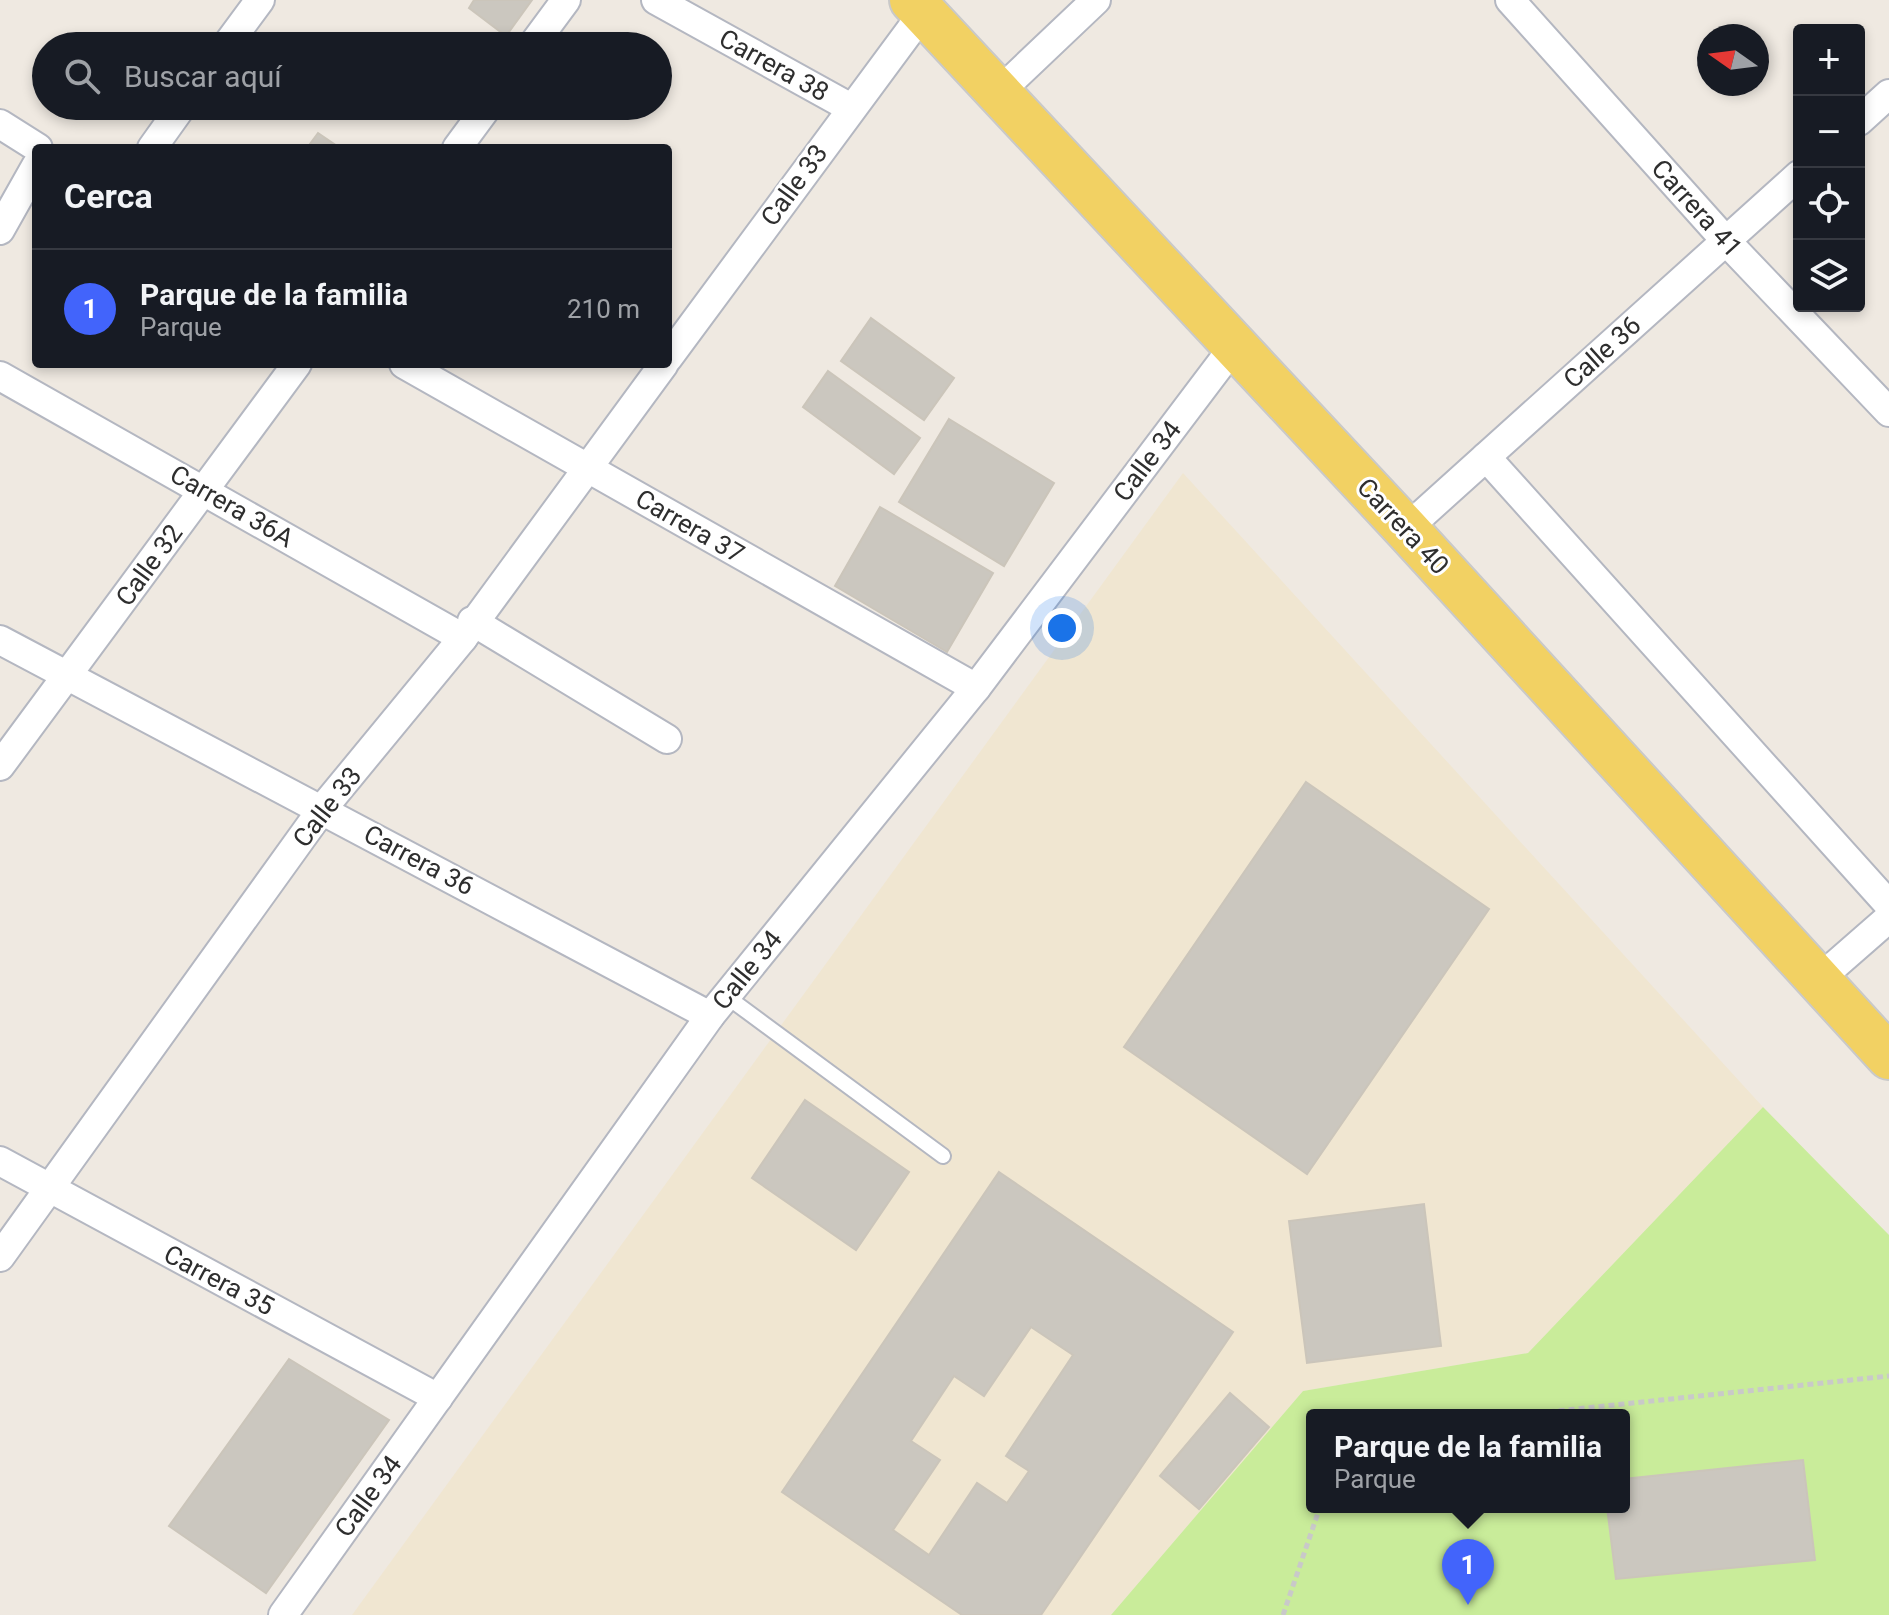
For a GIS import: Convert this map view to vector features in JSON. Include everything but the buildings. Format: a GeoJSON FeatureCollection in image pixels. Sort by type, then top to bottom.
{"type":"FeatureCollection","features":[{"type":"Feature","properties":{"kind":"main road","name":"Carrera 40"},"geometry":{"type":"LineString","coordinates":[[918,7],[1406,529],[1889,1057]]}},
{"type":"Feature","properties":{"kind":"street"},"geometry":{"type":"LineString","coordinates":[[236,32],[260,0]]}},
{"type":"Feature","properties":{"kind":"street"},"geometry":{"type":"LineString","coordinates":[[542,32],[566,0]]}},
{"type":"Feature","properties":{"kind":"street","name":"Carrera 38"},"geometry":{"type":"LineString","coordinates":[[656,0],[851,108]]}},
{"type":"Feature","properties":{"kind":"street"},"geometry":{"type":"LineString","coordinates":[[998,93],[1096,0]]}},
{"type":"Feature","properties":{"kind":"street","name":"Carrera 41"},"geometry":{"type":"LineString","coordinates":[[1510,0],[1726,241],[1889,412]]}},
{"type":"Feature","properties":{"kind":"street","name":"Calle 33"},"geometry":{"type":"LineString","coordinates":[[672,353],[851,108],[918,7]]}},
{"type":"Feature","properties":{"kind":"street"},"geometry":{"type":"LineString","coordinates":[[1865,116],[1889,94]]}},
{"type":"Feature","properties":{"kind":"street"},"geometry":{"type":"LineString","coordinates":[[155,144],[172,120]]}},
{"type":"Feature","properties":{"kind":"street"},"geometry":{"type":"LineString","coordinates":[[460,144],[478,120]]}},
{"type":"Feature","properties":{"kind":"street"},"geometry":{"type":"LineString","coordinates":[[0,124],[32,144]]}},
{"type":"Feature","properties":{"kind":"street"},"geometry":{"type":"LineString","coordinates":[[0,230],[32,173]]}},
{"type":"Feature","properties":{"kind":"street","name":"Calle 36"},"geometry":{"type":"LineString","coordinates":[[1406,529],[1793,180]]}},
{"type":"Feature","properties":{"kind":"street","name":"Calle 34"},"geometry":{"type":"LineString","coordinates":[[283,1615],[718,1006],[976,688],[1235,345]]}},
{"type":"Feature","properties":{"kind":"street","name":"Calle 32"},"geometry":{"type":"LineString","coordinates":[[0,766],[294,368]]}},
{"type":"Feature","properties":{"kind":"street","name":"Carrera 37"},"geometry":{"type":"LineString","coordinates":[[411,368],[976,688]]}},
{"type":"Feature","properties":{"kind":"street","name":"Calle 33"},"geometry":{"type":"LineString","coordinates":[[0,1257],[323,808],[467,629],[661,368]]}},
{"type":"Feature","properties":{"kind":"street","name":"Carrera 36A"},"geometry":{"type":"LineString","coordinates":[[0,376],[204,490],[667,739]]}},
{"type":"Feature","properties":{"kind":"street"},"geometry":{"type":"LineString","coordinates":[[1486,457],[1889,905]]}},
{"type":"Feature","properties":{"kind":"street","name":"Carrera 36"},"geometry":{"type":"LineString","coordinates":[[0,640],[323,808],[718,1006]]}},
{"type":"Feature","properties":{"kind":"street"},"geometry":{"type":"LineString","coordinates":[[1818,980],[1889,918]]}},
{"type":"Feature","properties":{"kind":"street","name":"Carrera 35"},"geometry":{"type":"LineString","coordinates":[[0,1161],[438,1398]]}},
{"type":"Feature","properties":{"kind":"lane"},"geometry":{"type":"LineString","coordinates":[[718,1006],[943,1156]]}},
{"type":"Feature","properties":{"kind":"path"},"geometry":{"type":"LineString","coordinates":[[1576,1409],[1889,1376]]}},
{"type":"Feature","properties":{"kind":"path"},"geometry":{"type":"LineString","coordinates":[[1283,1615],[1318,1513]]}},
{"type":"Feature","properties":{"kind":"shaded area"},"geometry":{"type":"Polygon","coordinates":[[[1183,473],[1763,1107],[1528,1353],[1303,1391],[1111,1615],[352,1615],[1183,473]]]}},
{"type":"Feature","properties":{"kind":"green space"},"geometry":{"type":"Polygon","coordinates":[[[1763,1107],[1889,1235],[1889,1615],[1111,1615],[1303,1391],[1528,1353],[1763,1107]]]}},
{"type":"Feature","properties":{"kind":"place","name":"Parque de la familia"},"geometry":{"type":"Point","coordinates":[1468,1605]}}]}
